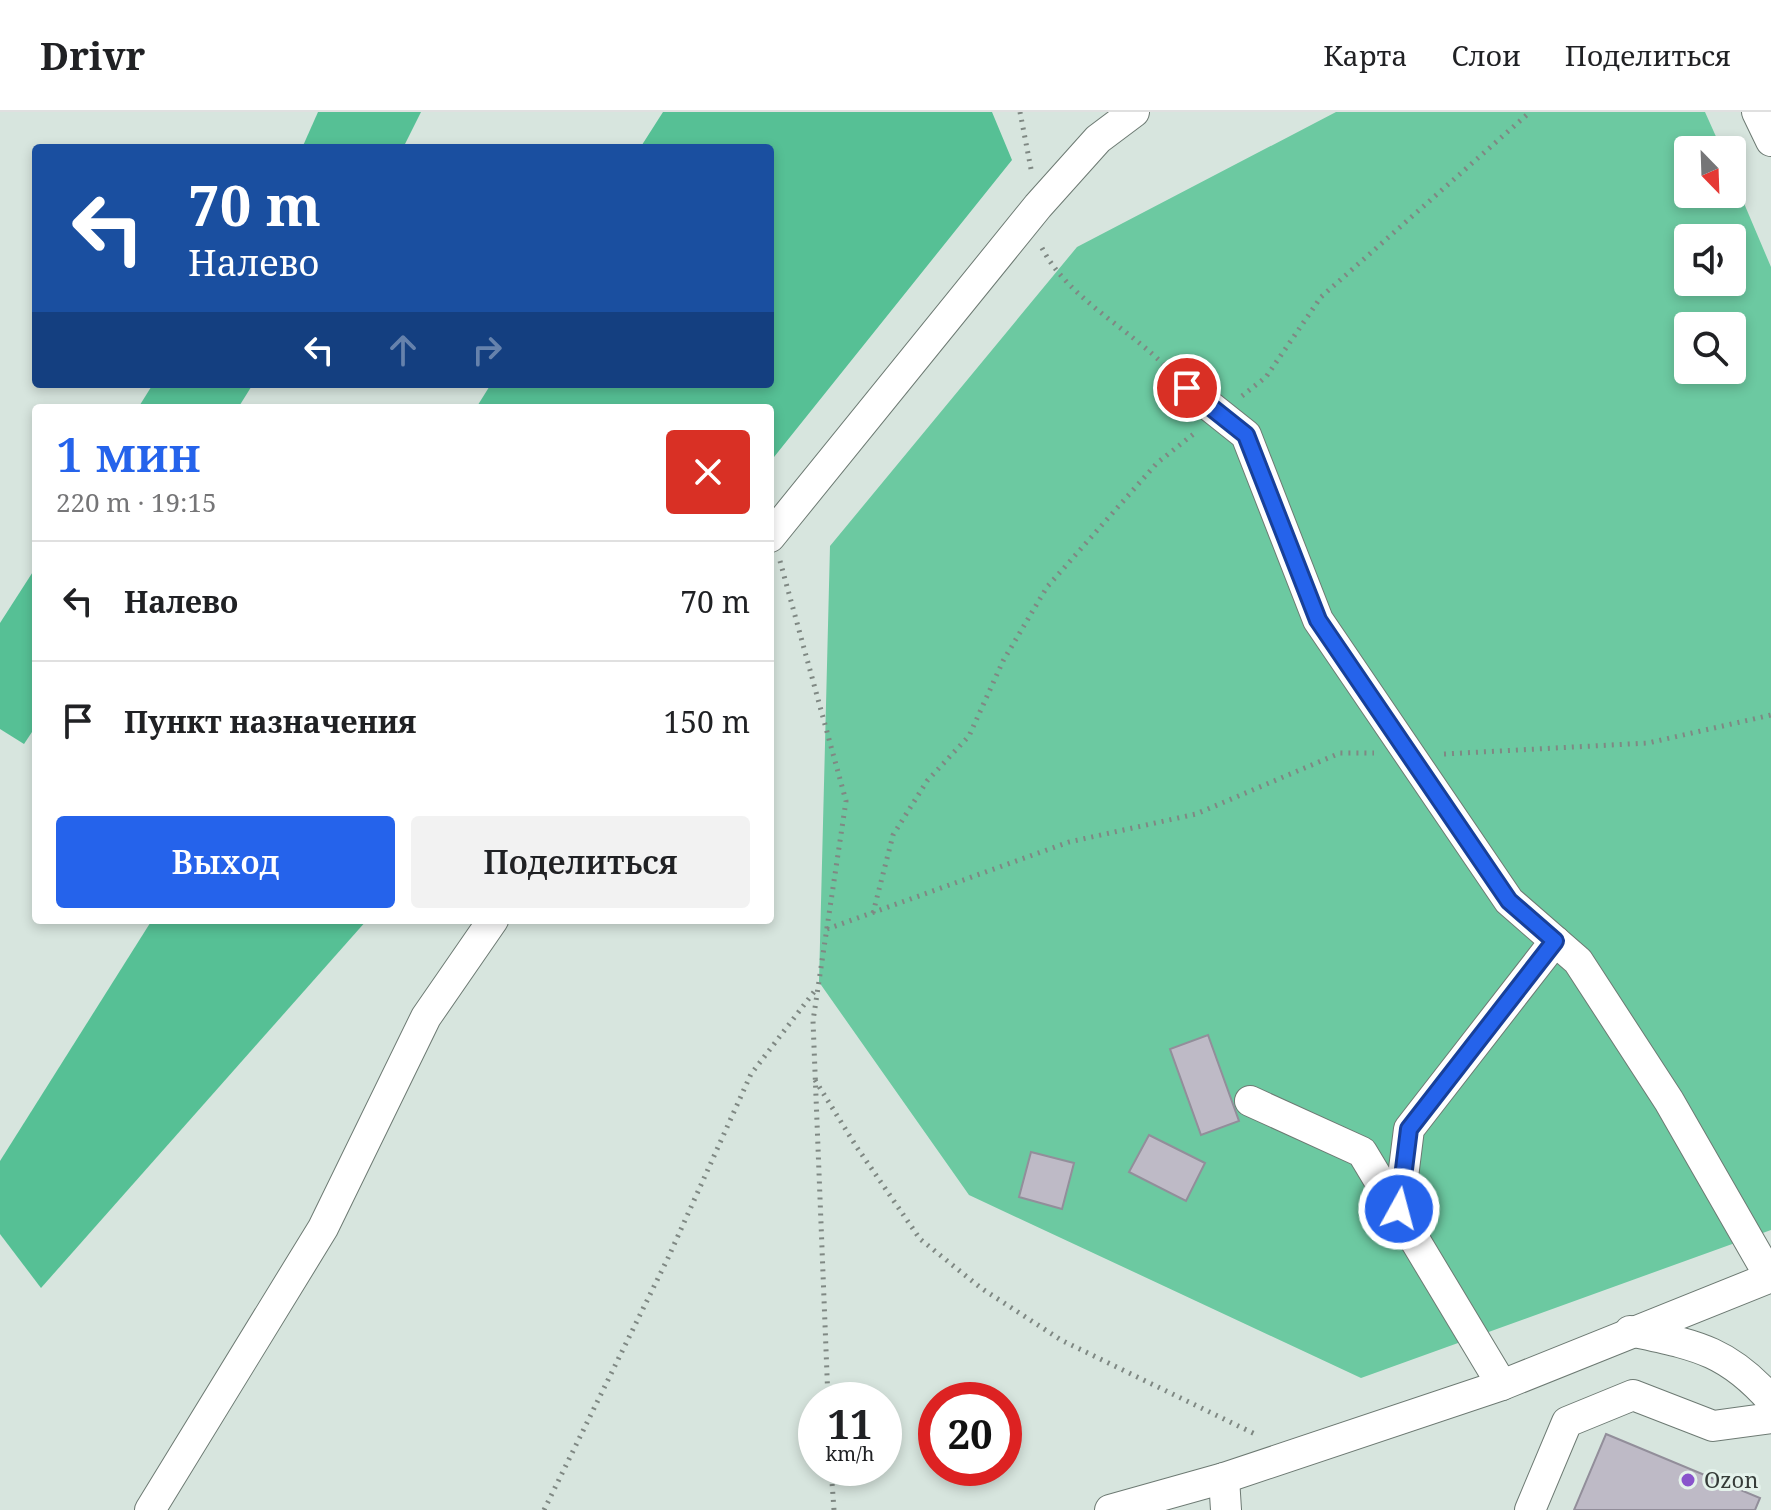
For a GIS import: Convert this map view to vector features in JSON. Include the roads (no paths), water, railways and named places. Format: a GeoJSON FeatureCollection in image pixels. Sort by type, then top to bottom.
{"type":"FeatureCollection","features":[{"type":"Feature","properties":{"kind":"street"},"geometry":{"type":"LineString","coordinates":[[774,533],[1032,212],[1098,139],[1134,112]]}},
{"type":"Feature","properties":{"kind":"street"},"geometry":{"type":"LineString","coordinates":[[1110,1510],[1224,1478],[1502,1385],[1770,1277],[1669,1101],[1578,961],[1509,901],[1318,620],[1246,435],[1187,388]]}},
{"type":"Feature","properties":{"kind":"street"},"geometry":{"type":"LineString","coordinates":[[150,1510],[323,1228],[426,1017],[490,924]]}},
{"type":"Feature","properties":{"kind":"street"},"geometry":{"type":"LineString","coordinates":[[1399,1209],[1409,1129],[1555,941]]}},
{"type":"Feature","properties":{"kind":"street"},"geometry":{"type":"LineString","coordinates":[[1250,1101],[1362,1152],[1502,1385]]}},
{"type":"Feature","properties":{"kind":"street"},"geometry":{"type":"LineString","coordinates":[[1630,1331],[1702,1346],[1747,1373],[1771,1400]]}},
{"type":"Feature","properties":{"kind":"street"},"geometry":{"type":"LineString","coordinates":[[1530,1510],[1567,1422],[1633,1395],[1713,1426],[1771,1418]]}},
{"type":"Feature","properties":{"kind":"street"},"geometry":{"type":"LineString","coordinates":[[1224,1478],[1226,1510]]}},
{"type":"Feature","properties":{"kind":"place","name":"Ozon"},"geometry":{"type":"Point","coordinates":[1688,1480]}}]}
